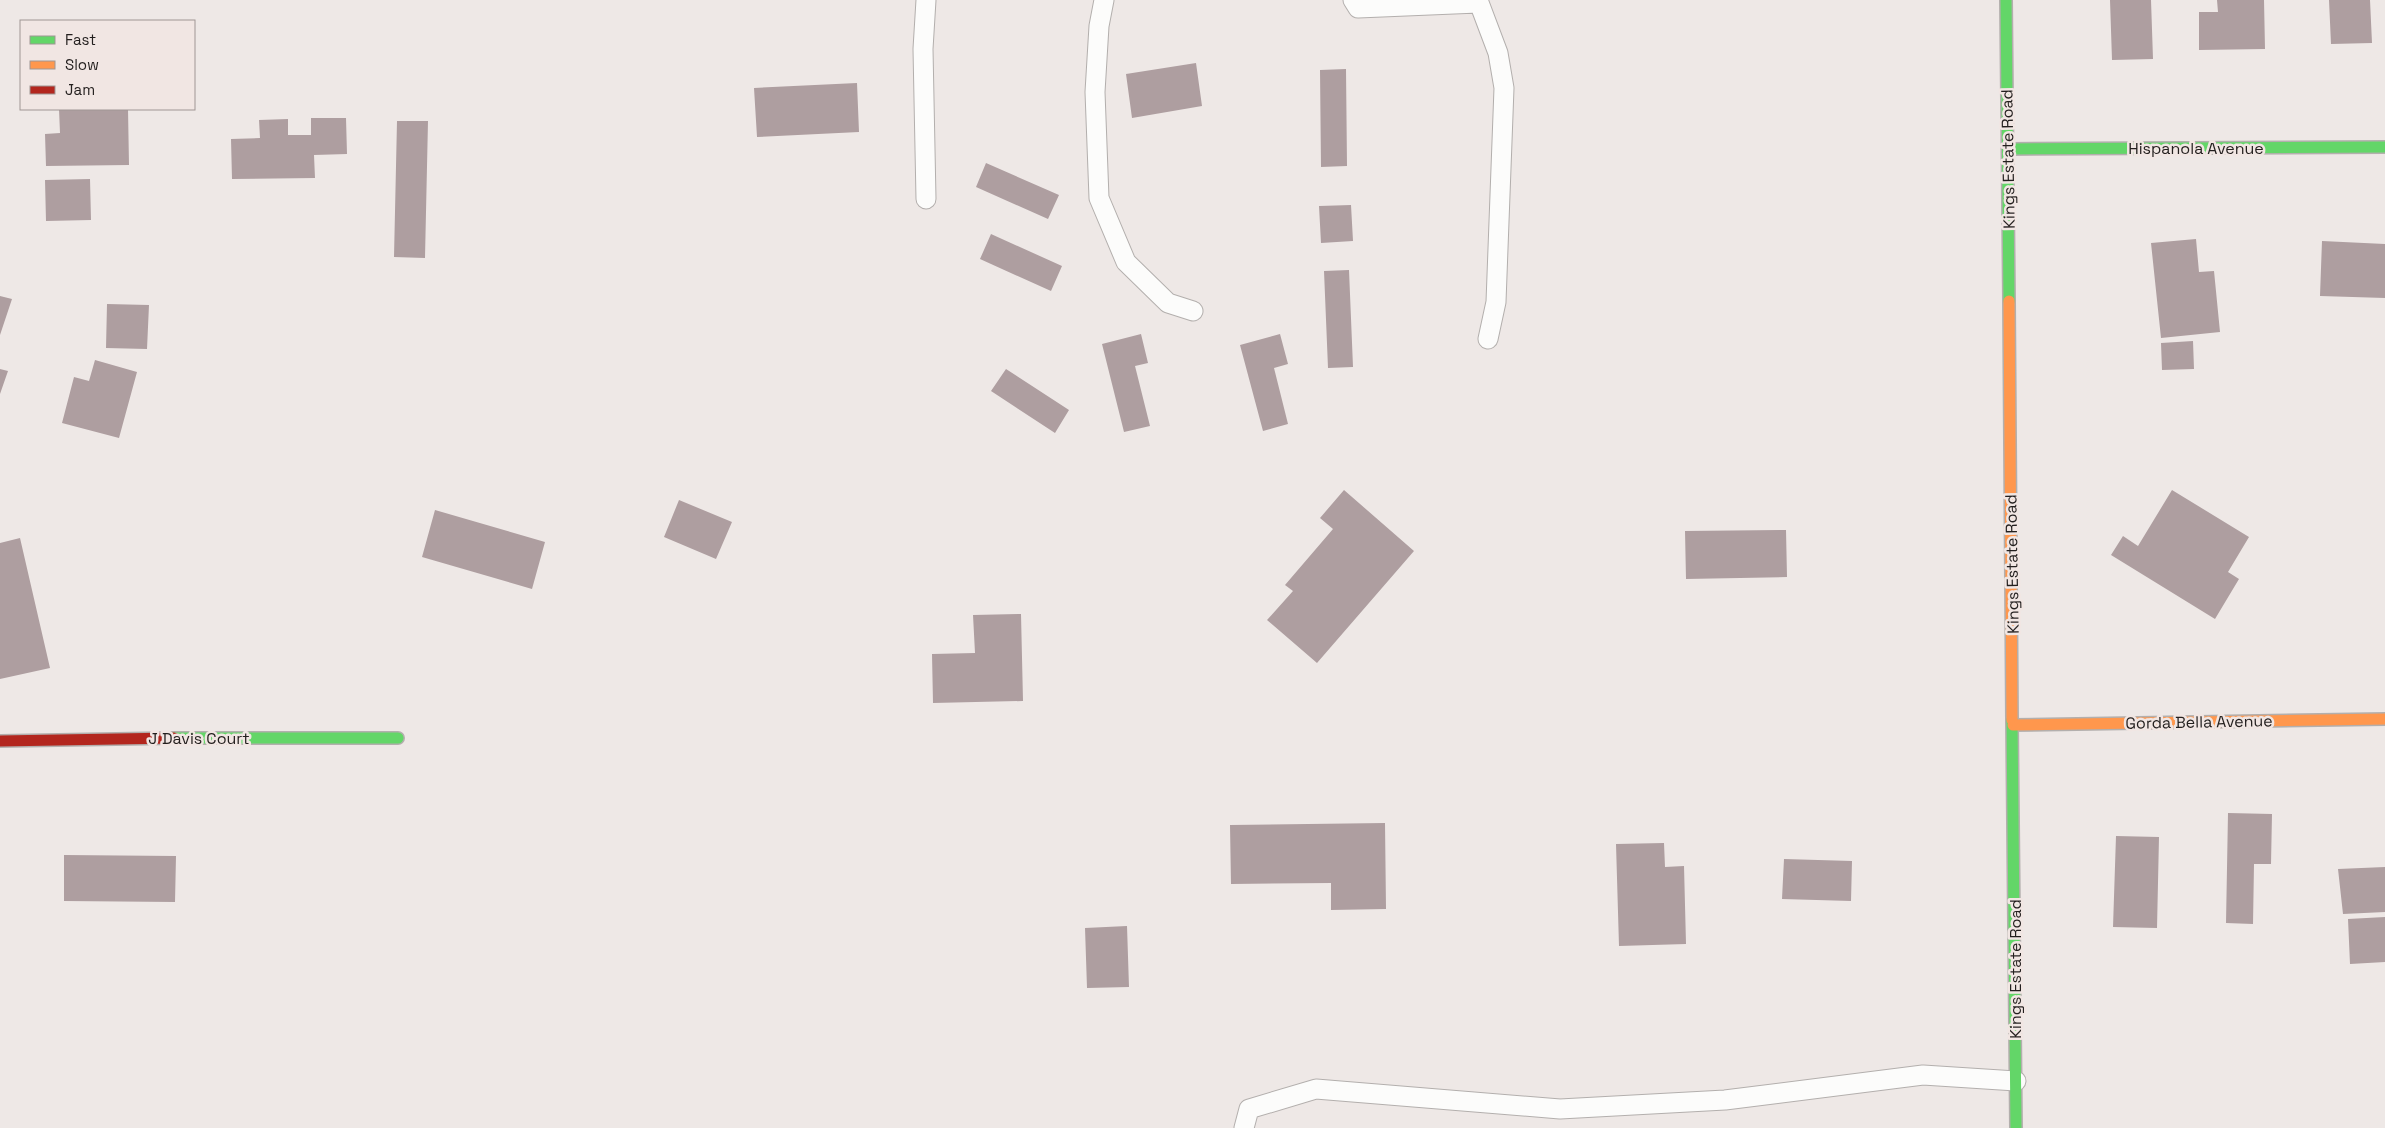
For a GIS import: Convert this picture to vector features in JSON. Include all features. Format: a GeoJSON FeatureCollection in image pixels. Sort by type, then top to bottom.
{"type":"FeatureCollection","features":[{"type":"Feature","properties":{"kind":"street","name":"Kings Estate Road"},"geometry":{"type":"LineString","coordinates":[[2006,0],[2016,1128]]}},
{"type":"Feature","properties":{"kind":"street","name":"Hispanola Avenue"},"geometry":{"type":"LineString","coordinates":[[2008,149],[2385,147]]}},
{"type":"Feature","properties":{"kind":"street","name":"Gorda Bella Avenue"},"geometry":{"type":"LineString","coordinates":[[2013,726],[2385,719]]}},
{"type":"Feature","properties":{"kind":"street","name":"J Davis Court"},"geometry":{"type":"LineString","coordinates":[[0,741],[118,738],[398,738]]}},
{"type":"Feature","properties":{"kind":"lane"},"geometry":{"type":"LineString","coordinates":[[926,0],[923,49],[926,199]]}},
{"type":"Feature","properties":{"kind":"lane"},"geometry":{"type":"LineString","coordinates":[[1104,0],[1099,26],[1095,92],[1099,198],[1126,262],[1168,303],[1193,311]]}},
{"type":"Feature","properties":{"kind":"lane"},"geometry":{"type":"LineString","coordinates":[[1353,0],[1358,8],[1478,1],[1498,53],[1504,88],[1496,302],[1488,339]]}},
{"type":"Feature","properties":{"kind":"lane"},"geometry":{"type":"LineString","coordinates":[[1244,1128],[1249,1109],[1316,1089],[1560,1109],[1725,1100],[1923,1076],[2016,1081]]}},
{"type":"Feature","properties":{"kind":"building"},"geometry":{"type":"Polygon","coordinates":[[[2110,0],[2151,0],[2153,59],[2112,60],[2110,0]]]}},
{"type":"Feature","properties":{"kind":"building"},"geometry":{"type":"Polygon","coordinates":[[[2217,0],[2264,0],[2265,49],[2199,50],[2199,12],[2218,12],[2217,0]]]}},
{"type":"Feature","properties":{"kind":"building"},"geometry":{"type":"Polygon","coordinates":[[[2329,0],[2370,0],[2372,43],[2331,44],[2329,0]]]}},
{"type":"Feature","properties":{"kind":"building"},"geometry":{"type":"Polygon","coordinates":[[[1196,63],[1202,106],[1132,118],[1126,74],[1196,63]]]}},
{"type":"Feature","properties":{"kind":"building"},"geometry":{"type":"Polygon","coordinates":[[[1346,69],[1347,166],[1321,167],[1320,70],[1346,69]]]}},
{"type":"Feature","properties":{"kind":"building"},"geometry":{"type":"Polygon","coordinates":[[[857,83],[859,132],[757,137],[754,88],[857,83]]]}},
{"type":"Feature","properties":{"kind":"building"},"geometry":{"type":"Polygon","coordinates":[[[59,110],[128,110],[129,165],[46,166],[45,134],[60,133],[59,110]]]}},
{"type":"Feature","properties":{"kind":"building"},"geometry":{"type":"Polygon","coordinates":[[[311,118],[346,118],[347,154],[314,155],[315,178],[232,179],[231,139],[260,138],[259,120],[288,119],[288,135],[311,135],[311,118]]]}},
{"type":"Feature","properties":{"kind":"building"},"geometry":{"type":"Polygon","coordinates":[[[397,121],[428,121],[425,258],[394,257],[397,121]]]}},
{"type":"Feature","properties":{"kind":"building"},"geometry":{"type":"Polygon","coordinates":[[[986,163],[1059,195],[1048,219],[976,187],[986,163]]]}},
{"type":"Feature","properties":{"kind":"building"},"geometry":{"type":"Polygon","coordinates":[[[90,179],[91,220],[46,221],[45,180],[90,179]]]}},
{"type":"Feature","properties":{"kind":"building"},"geometry":{"type":"Polygon","coordinates":[[[1351,205],[1353,241],[1321,243],[1319,206],[1351,205]]]}},
{"type":"Feature","properties":{"kind":"building"},"geometry":{"type":"Polygon","coordinates":[[[991,234],[1062,266],[1051,291],[980,259],[991,234]]]}},
{"type":"Feature","properties":{"kind":"building"},"geometry":{"type":"Polygon","coordinates":[[[2196,239],[2199,272],[2214,271],[2220,332],[2161,338],[2151,243],[2196,239]]]}},
{"type":"Feature","properties":{"kind":"building"},"geometry":{"type":"Polygon","coordinates":[[[2322,241],[2385,244],[2385,298],[2320,296],[2322,241]]]}},
{"type":"Feature","properties":{"kind":"building"},"geometry":{"type":"Polygon","coordinates":[[[1349,270],[1353,367],[1328,368],[1324,271],[1349,270]]]}},
{"type":"Feature","properties":{"kind":"building"},"geometry":{"type":"Polygon","coordinates":[[[0,296],[12,299],[0,335],[0,296]]]}},
{"type":"Feature","properties":{"kind":"building"},"geometry":{"type":"Polygon","coordinates":[[[107,304],[149,305],[147,349],[106,348],[107,304]]]}},
{"type":"Feature","properties":{"kind":"building"},"geometry":{"type":"Polygon","coordinates":[[[1141,334],[1148,363],[1135,366],[1150,426],[1124,432],[1102,344],[1141,334]]]}},
{"type":"Feature","properties":{"kind":"building"},"geometry":{"type":"Polygon","coordinates":[[[1280,334],[1288,364],[1274,368],[1288,424],[1263,431],[1240,345],[1280,334]]]}},
{"type":"Feature","properties":{"kind":"building"},"geometry":{"type":"Polygon","coordinates":[[[2193,341],[2194,369],[2162,370],[2161,343],[2193,341]]]}},
{"type":"Feature","properties":{"kind":"building"},"geometry":{"type":"Polygon","coordinates":[[[95,360],[137,372],[119,438],[62,423],[74,377],[89,381],[95,360]]]}},
{"type":"Feature","properties":{"kind":"building"},"geometry":{"type":"Polygon","coordinates":[[[0,369],[8,371],[0,394],[0,369]]]}},
{"type":"Feature","properties":{"kind":"building"},"geometry":{"type":"Polygon","coordinates":[[[1006,369],[1069,410],[1055,433],[991,391],[1006,369]]]}},
{"type":"Feature","properties":{"kind":"building"},"geometry":{"type":"Polygon","coordinates":[[[1344,490],[1414,551],[1317,663],[1267,620],[1293,591],[1285,585],[1333,529],[1320,518],[1344,490]]]}},
{"type":"Feature","properties":{"kind":"building"},"geometry":{"type":"Polygon","coordinates":[[[2172,490],[2249,537],[2228,572],[2239,579],[2215,619],[2111,555],[2123,536],[2138,546],[2172,490]]]}},
{"type":"Feature","properties":{"kind":"building"},"geometry":{"type":"Polygon","coordinates":[[[679,500],[732,522],[716,559],[664,537],[679,500]]]}},
{"type":"Feature","properties":{"kind":"building"},"geometry":{"type":"Polygon","coordinates":[[[435,510],[545,542],[532,589],[422,557],[435,510]]]}},
{"type":"Feature","properties":{"kind":"building"},"geometry":{"type":"Polygon","coordinates":[[[1786,530],[1787,577],[1686,579],[1685,531],[1786,530]]]}},
{"type":"Feature","properties":{"kind":"building"},"geometry":{"type":"Polygon","coordinates":[[[20,538],[50,668],[0,679],[0,543],[20,538]]]}},
{"type":"Feature","properties":{"kind":"building"},"geometry":{"type":"Polygon","coordinates":[[[1021,614],[1023,701],[933,703],[932,654],[975,653],[973,615],[1021,614]]]}},
{"type":"Feature","properties":{"kind":"building"},"geometry":{"type":"Polygon","coordinates":[[[2228,813],[2272,814],[2271,864],[2254,864],[2253,924],[2226,923],[2228,813]]]}},
{"type":"Feature","properties":{"kind":"building"},"geometry":{"type":"Polygon","coordinates":[[[1385,823],[1386,909],[1331,910],[1331,883],[1231,884],[1230,825],[1385,823]]]}},
{"type":"Feature","properties":{"kind":"building"},"geometry":{"type":"Polygon","coordinates":[[[2116,836],[2159,837],[2157,928],[2113,927],[2116,836]]]}},
{"type":"Feature","properties":{"kind":"building"},"geometry":{"type":"Polygon","coordinates":[[[1664,843],[1665,867],[1684,866],[1686,944],[1619,946],[1616,844],[1664,843]]]}},
{"type":"Feature","properties":{"kind":"building"},"geometry":{"type":"Polygon","coordinates":[[[64,855],[176,856],[175,902],[64,901],[64,855]]]}},
{"type":"Feature","properties":{"kind":"building"},"geometry":{"type":"Polygon","coordinates":[[[1784,859],[1852,861],[1851,901],[1782,899],[1784,859]]]}},
{"type":"Feature","properties":{"kind":"building"},"geometry":{"type":"Polygon","coordinates":[[[2385,867],[2385,912],[2343,914],[2338,869],[2385,867]]]}},
{"type":"Feature","properties":{"kind":"building"},"geometry":{"type":"Polygon","coordinates":[[[2385,917],[2385,962],[2350,964],[2348,919],[2385,917]]]}},
{"type":"Feature","properties":{"kind":"building"},"geometry":{"type":"Polygon","coordinates":[[[1127,926],[1129,987],[1087,988],[1085,928],[1127,926]]]}},
{"type":"Feature","properties":{"kind":"traffic: fast"},"geometry":{"type":"LineString","coordinates":[[2006,0],[2009,301]]}},
{"type":"Feature","properties":{"kind":"traffic: fast"},"geometry":{"type":"LineString","coordinates":[[2008,149],[2385,147]]}},
{"type":"Feature","properties":{"kind":"traffic: fast"},"geometry":{"type":"LineString","coordinates":[[2012,720],[2016,1128]]}},
{"type":"Feature","properties":{"kind":"traffic: fast"},"geometry":{"type":"LineString","coordinates":[[174,738],[398,738]]}},
{"type":"Feature","properties":{"kind":"traffic: slow"},"geometry":{"type":"LineString","coordinates":[[2009,301],[2012,720]]}},
{"type":"Feature","properties":{"kind":"traffic: slow"},"geometry":{"type":"LineString","coordinates":[[2013,725],[2385,719]]}},
{"type":"Feature","properties":{"kind":"traffic: jam"},"geometry":{"type":"LineString","coordinates":[[0,741],[174,738]]}}]}
